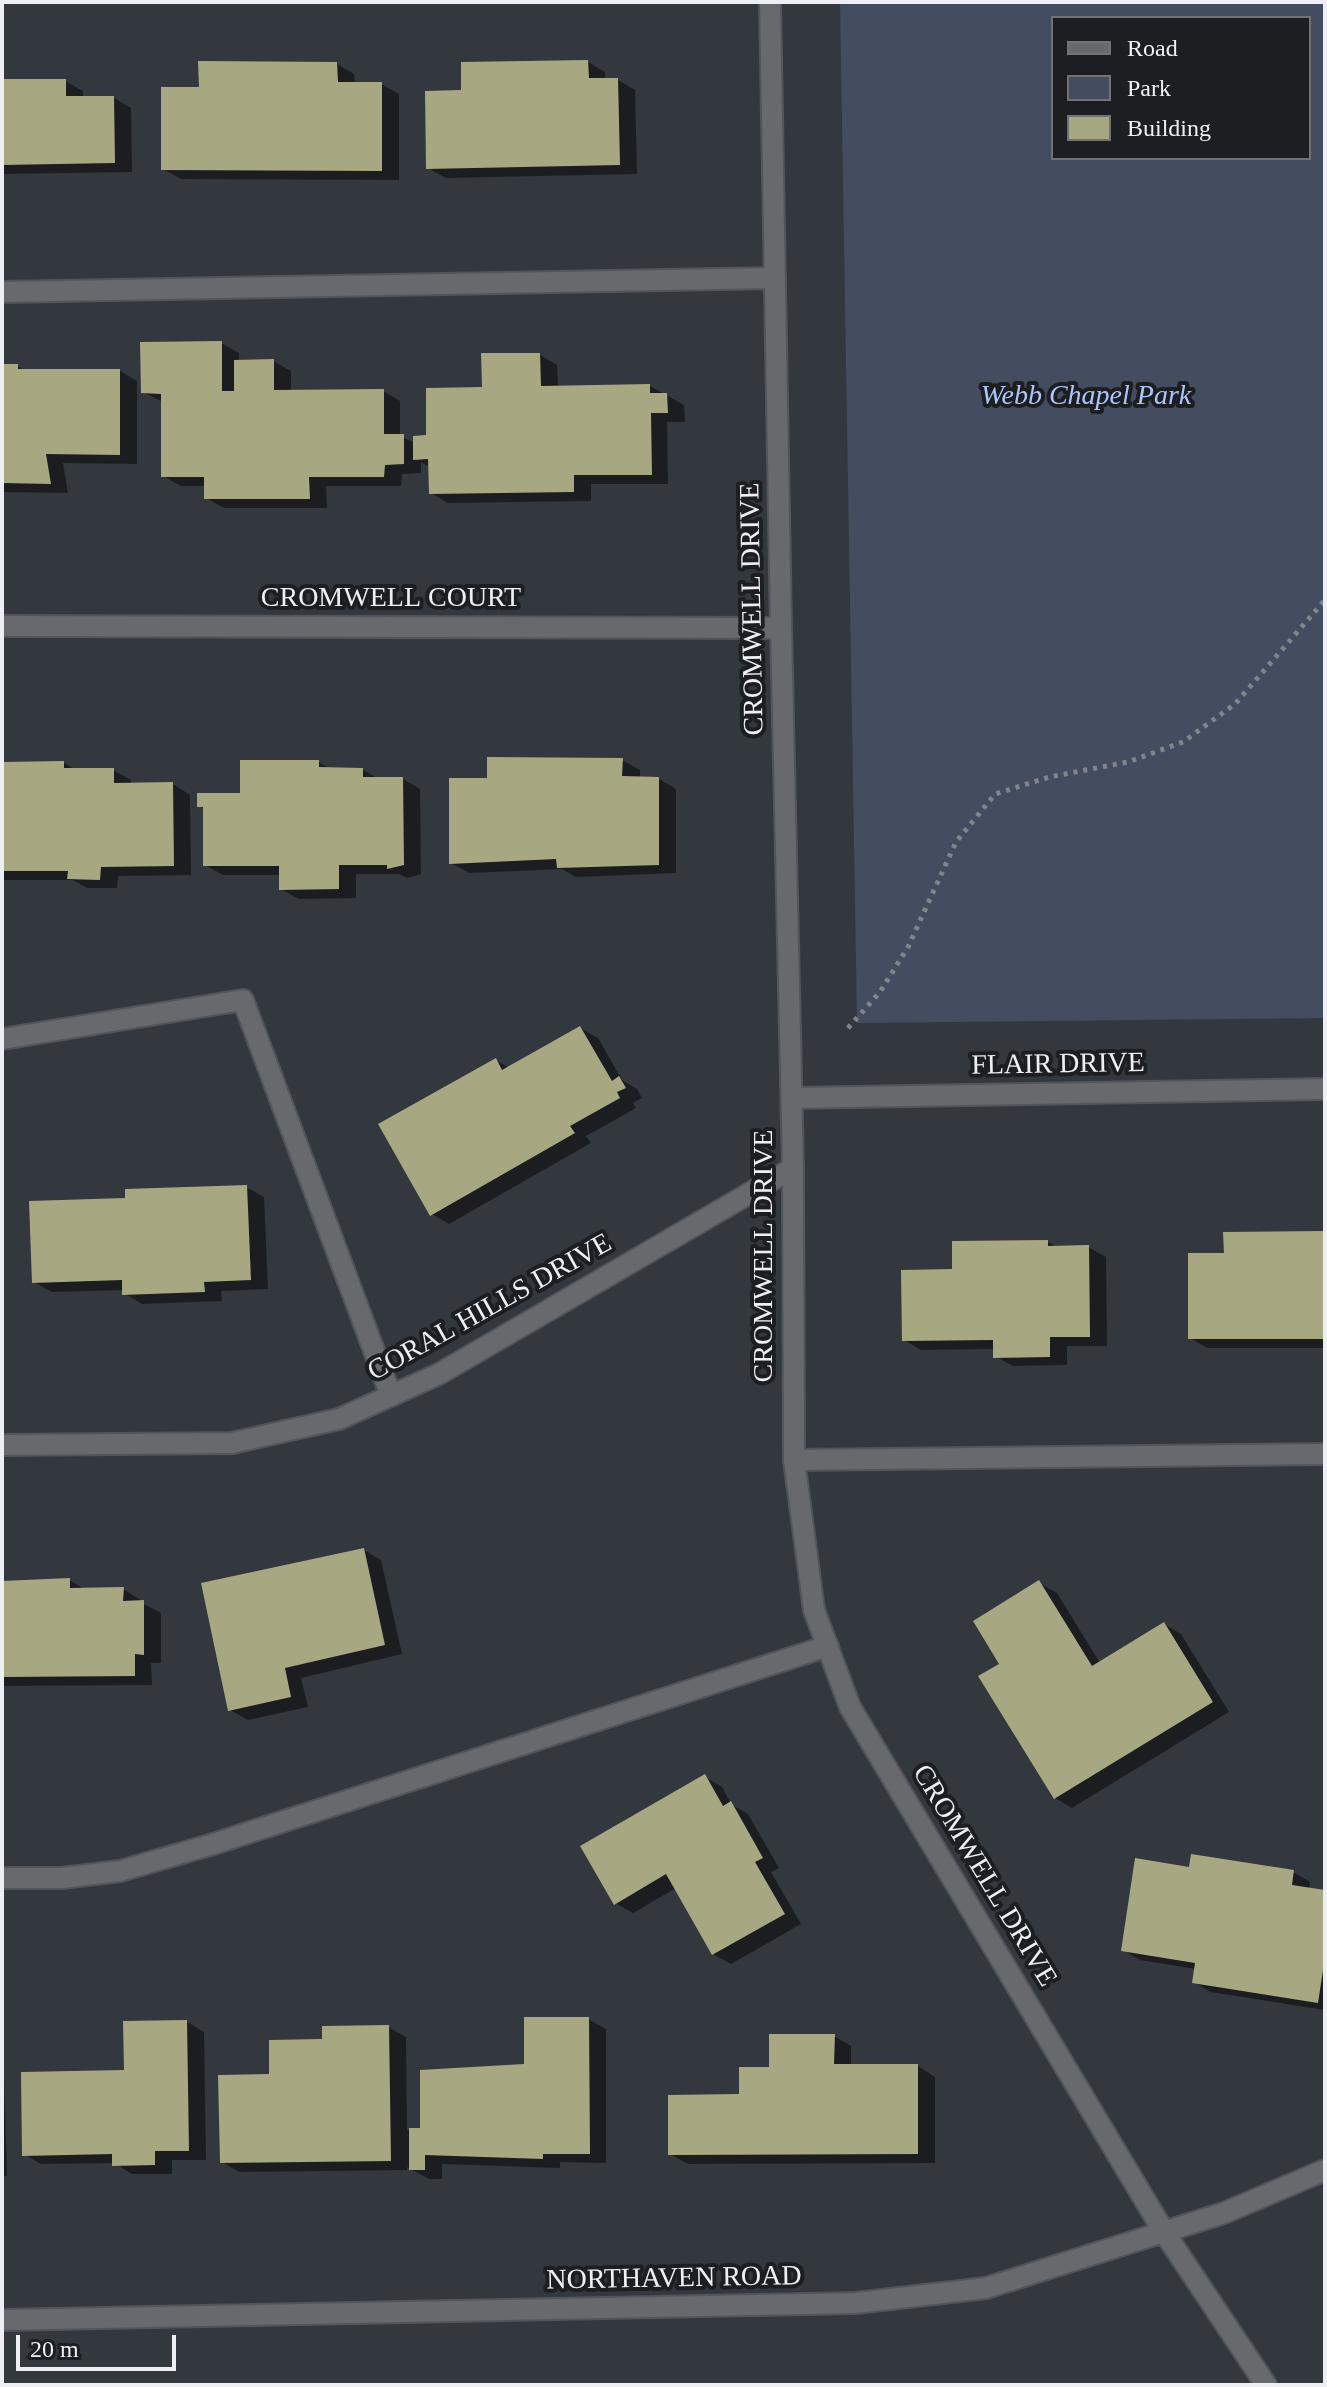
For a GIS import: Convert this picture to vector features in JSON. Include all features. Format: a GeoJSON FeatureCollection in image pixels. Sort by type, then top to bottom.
{"type":"FeatureCollection","features":[{"type":"Feature","properties":{"kind":"street","name":"CROMWELL DRIVE"},"geometry":{"type":"LineString","coordinates":[[770,2],[792,1098],[794,1460],[814,1610],[850,1707],[1164,2232],[1266,2385]]}},
{"type":"Feature","properties":{"kind":"street"},"geometry":{"type":"LineString","coordinates":[[2,292],[775,278]]}},
{"type":"Feature","properties":{"kind":"street","name":"CROMWELL COURT"},"geometry":{"type":"LineString","coordinates":[[2,626],[781,628]]}},
{"type":"Feature","properties":{"kind":"street"},"geometry":{"type":"LineString","coordinates":[[2,1039],[243,1000],[391,1396]]}},
{"type":"Feature","properties":{"kind":"street","name":"FLAIR DRIVE"},"geometry":{"type":"LineString","coordinates":[[792,1098],[1325,1089]]}},
{"type":"Feature","properties":{"kind":"street","name":"CORAL HILLS DRIVE"},"geometry":{"type":"LineString","coordinates":[[2,1445],[232,1443],[339,1419],[439,1374],[793,1168]]}},
{"type":"Feature","properties":{"kind":"street"},"geometry":{"type":"LineString","coordinates":[[794,1460],[1325,1454]]}},
{"type":"Feature","properties":{"kind":"street"},"geometry":{"type":"LineString","coordinates":[[2,1878],[62,1878],[120,1871],[210,1845],[828,1646]]}},
{"type":"Feature","properties":{"kind":"street","name":"NORTHAVEN ROAD"},"geometry":{"type":"LineString","coordinates":[[2,2320],[856,2303],[986,2288],[1224,2213],[1325,2170]]}},
{"type":"Feature","properties":{"kind":"path"},"geometry":{"type":"LineString","coordinates":[[848,1028],[880,992],[908,947],[956,842],[995,794],[1049,777],[1128,762],[1183,742],[1235,704],[1325,600]]}},
{"type":"Feature","properties":{"kind":"green space","name":"Webb Chapel Park"},"geometry":{"type":"Polygon","coordinates":[[[840,2],[1325,2],[1325,1018],[857,1023],[840,2]]]}},
{"type":"Feature","properties":{"kind":"building"},"geometry":{"type":"Polygon","coordinates":[[[588,60],[589,78],[618,78],[620,165],[426,169],[425,91],[461,90],[461,62],[588,60]]]}},
{"type":"Feature","properties":{"kind":"building"},"geometry":{"type":"Polygon","coordinates":[[[198,61],[337,62],[338,82],[382,82],[382,171],[161,170],[161,87],[199,87],[198,61]]]}},
{"type":"Feature","properties":{"kind":"building"},"geometry":{"type":"Polygon","coordinates":[[[2,79],[66,79],[66,96],[114,96],[115,163],[2,165],[2,79]]]}},
{"type":"Feature","properties":{"kind":"building"},"geometry":{"type":"Polygon","coordinates":[[[222,341],[222,391],[234,391],[234,360],[274,359],[274,390],[384,389],[384,434],[404,434],[404,464],[385,465],[384,477],[309,477],[310,499],[204,499],[204,477],[161,477],[161,394],[141,393],[140,342],[222,341]]]}},
{"type":"Feature","properties":{"kind":"building"},"geometry":{"type":"Polygon","coordinates":[[[481,353],[540,353],[541,386],[650,384],[650,393],[667,393],[668,413],[651,413],[652,475],[574,475],[574,492],[429,494],[428,459],[413,460],[413,436],[426,435],[426,388],[482,387],[481,353]]]}},
{"type":"Feature","properties":{"kind":"building"},"geometry":{"type":"Polygon","coordinates":[[[2,364],[18,364],[18,369],[120,369],[120,455],[46,454],[51,484],[2,483],[2,364]]]}},
{"type":"Feature","properties":{"kind":"building"},"geometry":{"type":"Polygon","coordinates":[[[487,757],[623,758],[622,776],[659,777],[659,865],[557,868],[556,859],[449,864],[449,778],[487,778],[487,757]]]}},
{"type":"Feature","properties":{"kind":"building"},"geometry":{"type":"Polygon","coordinates":[[[240,760],[319,760],[319,767],[363,768],[363,777],[403,777],[404,865],[387,869],[387,865],[339,865],[339,889],[279,890],[279,866],[203,866],[203,807],[197,807],[197,793],[240,793],[240,760]]]}},
{"type":"Feature","properties":{"kind":"building"},"geometry":{"type":"Polygon","coordinates":[[[64,761],[64,768],[114,768],[114,783],[173,782],[174,866],[101,867],[100,880],[67,879],[68,871],[2,871],[2,762],[64,761]]]}},
{"type":"Feature","properties":{"kind":"building"},"geometry":{"type":"Polygon","coordinates":[[[580,1026],[612,1081],[619,1076],[626,1088],[617,1092],[620,1098],[570,1126],[575,1133],[430,1216],[378,1124],[496,1058],[502,1070],[580,1026]]]}},
{"type":"Feature","properties":{"kind":"building"},"geometry":{"type":"Polygon","coordinates":[[[247,1185],[251,1280],[204,1282],[205,1292],[122,1295],[122,1280],[32,1283],[29,1201],[125,1198],[125,1189],[247,1185]]]}},
{"type":"Feature","properties":{"kind":"building"},"geometry":{"type":"Polygon","coordinates":[[[1324,1231],[1325,1339],[1188,1339],[1188,1253],[1224,1253],[1223,1232],[1324,1231]]]}},
{"type":"Feature","properties":{"kind":"building"},"geometry":{"type":"Polygon","coordinates":[[[1048,1240],[1048,1246],[1089,1245],[1090,1337],[1050,1337],[1050,1357],[993,1358],[993,1340],[902,1341],[901,1270],[952,1269],[952,1241],[1048,1240]]]}},
{"type":"Feature","properties":{"kind":"building"},"geometry":{"type":"Polygon","coordinates":[[[364,1548],[385,1645],[285,1668],[291,1697],[228,1711],[201,1583],[364,1548]]]}},
{"type":"Feature","properties":{"kind":"building"},"geometry":{"type":"Polygon","coordinates":[[[70,1578],[70,1588],[124,1587],[123,1601],[144,1600],[144,1655],[135,1654],[135,1676],[2,1677],[2,1581],[70,1578]]]}},
{"type":"Feature","properties":{"kind":"building"},"geometry":{"type":"Polygon","coordinates":[[[1039,1580],[1092,1666],[1164,1622],[1213,1702],[1054,1799],[978,1676],[999,1664],[973,1621],[1039,1580]]]}},
{"type":"Feature","properties":{"kind":"building"},"geometry":{"type":"Polygon","coordinates":[[[705,1774],[723,1806],[731,1801],[763,1858],[755,1862],[785,1914],[712,1955],[666,1874],[614,1905],[580,1846],[705,1774]]]}},
{"type":"Feature","properties":{"kind":"building"},"geometry":{"type":"Polygon","coordinates":[[[1191,1854],[1294,1870],[1292,1885],[1325,1890],[1325,1957],[1318,2003],[1192,1983],[1195,1963],[1121,1951],[1135,1858],[1189,1867],[1191,1854]]]}},
{"type":"Feature","properties":{"kind":"building"},"geometry":{"type":"Polygon","coordinates":[[[524,2017],[589,2017],[590,2154],[543,2154],[543,2159],[425,2155],[425,2170],[409,2170],[409,2128],[420,2128],[420,2070],[524,2064],[524,2017]]]}},
{"type":"Feature","properties":{"kind":"building"},"geometry":{"type":"Polygon","coordinates":[[[187,2020],[189,2151],[155,2151],[155,2165],[112,2166],[112,2154],[22,2156],[21,2072],[124,2070],[123,2021],[187,2020]]]}},
{"type":"Feature","properties":{"kind":"building"},"geometry":{"type":"Polygon","coordinates":[[[389,2025],[391,2161],[220,2163],[218,2075],[269,2074],[269,2040],[322,2039],[322,2026],[389,2025]]]}},
{"type":"Feature","properties":{"kind":"building"},"geometry":{"type":"Polygon","coordinates":[[[769,2034],[835,2034],[834,2064],[918,2064],[918,2154],[668,2155],[668,2095],[739,2094],[739,2067],[769,2067],[769,2034]]]}}]}
